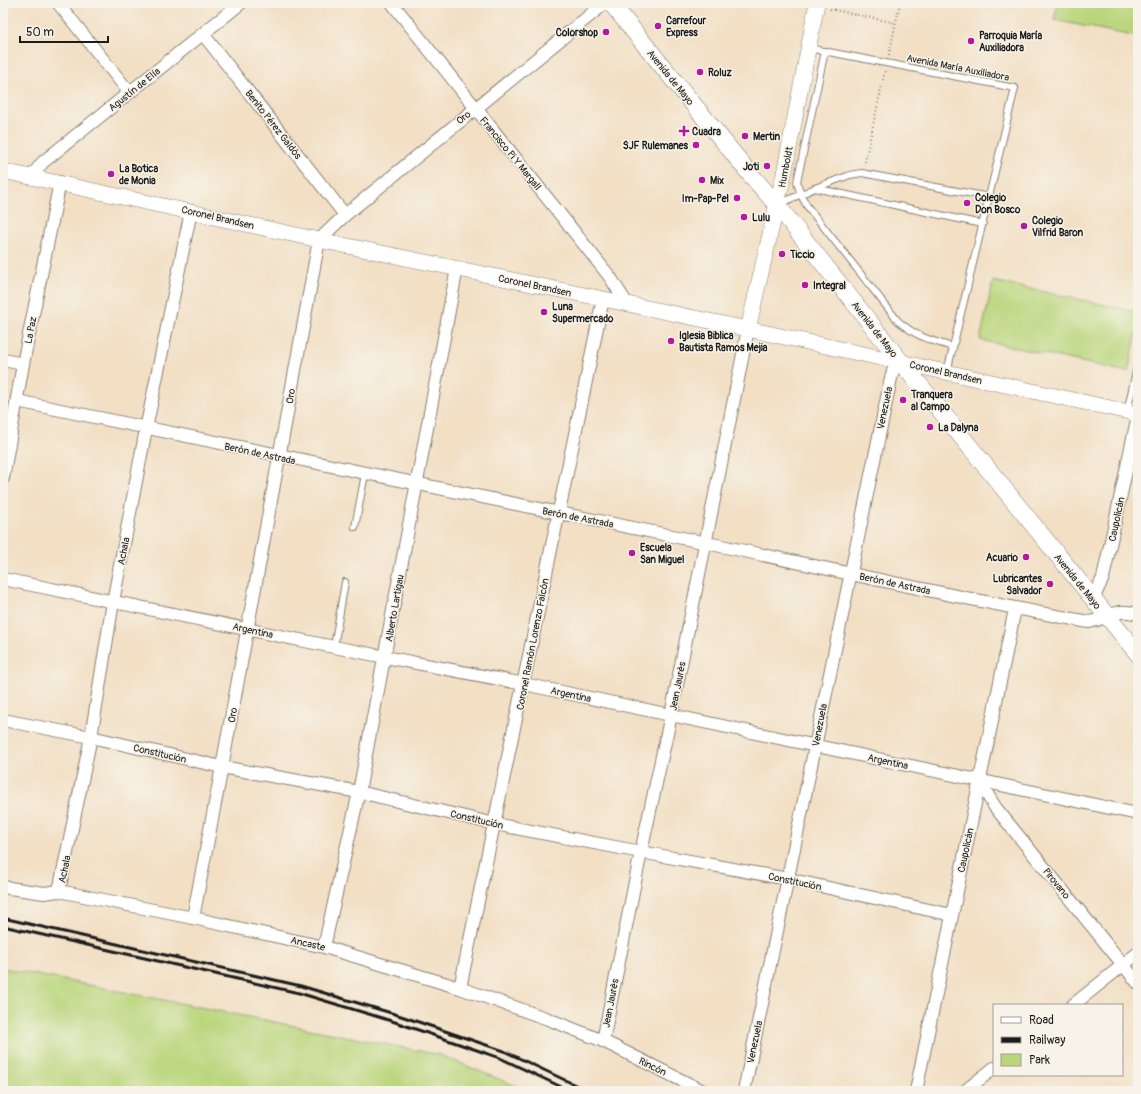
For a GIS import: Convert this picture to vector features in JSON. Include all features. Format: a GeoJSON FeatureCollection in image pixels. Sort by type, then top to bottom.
{"type":"FeatureCollection","features":[{"type":"Feature","properties":{"kind":"main road","name":"Avenida de Mayo"},"geometry":{"type":"LineString","coordinates":[[611,3],[777,205],[901,362],[1138,654]]}},
{"type":"Feature","properties":{"kind":"street"},"geometry":{"type":"LineString","coordinates":[[58,3],[130,92]]}},
{"type":"Feature","properties":{"kind":"street","name":"Francisco Pi Y Margall"},"geometry":{"type":"LineString","coordinates":[[392,3],[610,277],[627,304]]}},
{"type":"Feature","properties":{"kind":"street","name":"Oro"},"geometry":{"type":"LineString","coordinates":[[193,918],[248,629],[319,240],[345,215],[475,107],[605,3]]}},
{"type":"Feature","properties":{"kind":"street","name":"Agustín de Elía"},"geometry":{"type":"LineString","coordinates":[[30,177],[43,162],[203,34],[237,4]]}},
{"type":"Feature","properties":{"kind":"street","name":"Humboldt"},"geometry":{"type":"LineString","coordinates":[[748,330],[777,205],[817,5]]}},
{"type":"Feature","properties":{"kind":"street","name":"Benito Pérez Galdós"},"geometry":{"type":"LineString","coordinates":[[203,34],[345,215]]}},
{"type":"Feature","properties":{"kind":"street","name":"Coronel Brandsen"},"geometry":{"type":"LineString","coordinates":[[3,171],[60,182],[319,240],[901,362],[1134,413]]}},
{"type":"Feature","properties":{"kind":"street","name":"La Paz"},"geometry":{"type":"LineString","coordinates":[[3,478],[23,364],[60,182]]}},
{"type":"Feature","properties":{"kind":"street","name":"Achala"},"geometry":{"type":"LineString","coordinates":[[59,891],[91,737],[113,602],[146,429],[191,211]]}},
{"type":"Feature","properties":{"kind":"street","name":"Alberto Lartigau"},"geometry":{"type":"LineString","coordinates":[[324,947],[359,792],[457,268]]}},
{"type":"Feature","properties":{"kind":"street","name":"Coronel Ramón Lorenzo Falcón"},"geometry":{"type":"LineString","coordinates":[[460,988],[603,299]]}},
{"type":"Feature","properties":{"kind":"street","name":"Jean Jaurès"},"geometry":{"type":"LineString","coordinates":[[603,1041],[641,852],[671,714],[748,330]]}},
{"type":"Feature","properties":{"kind":"street"},"geometry":{"type":"LineString","coordinates":[[3,360],[23,364]]}},
{"type":"Feature","properties":{"kind":"street","name":"Venezuela"},"geometry":{"type":"LineString","coordinates":[[744,1091],[890,378],[901,362]]}},
{"type":"Feature","properties":{"kind":"street","name":"Berón de Astrada"},"geometry":{"type":"LineString","coordinates":[[17,401],[279,457],[850,573],[1015,609],[1089,622],[1098,621],[1121,612],[1138,614]]}},
{"type":"Feature","properties":{"kind":"street","name":"Caupolicán"},"geometry":{"type":"LineString","coordinates":[[1093,599],[1103,578],[1134,413]]}},
{"type":"Feature","properties":{"kind":"street","name":"Argentina"},"geometry":{"type":"LineString","coordinates":[[3,579],[671,714],[1138,814]]}},
{"type":"Feature","properties":{"kind":"street","name":"Caupolicán"},"geometry":{"type":"LineString","coordinates":[[916,1091],[1015,609]]}},
{"type":"Feature","properties":{"kind":"street","name":"Constitución"},"geometry":{"type":"LineString","coordinates":[[3,720],[91,737],[222,767],[359,792],[495,824],[788,879],[952,915]]}},
{"type":"Feature","properties":{"kind":"street","name":"Pirovano"},"geometry":{"type":"LineString","coordinates":[[979,781],[995,807],[1138,983]]}},
{"type":"Feature","properties":{"kind":"street","name":"Ancaste"},"geometry":{"type":"LineString","coordinates":[[3,887],[44,893],[59,891],[193,918],[324,947],[460,988],[541,1016],[603,1041]]}},
{"type":"Feature","properties":{"kind":"street"},"geometry":{"type":"LineString","coordinates":[[1074,1004],[1138,953]]}},
{"type":"Feature","properties":{"kind":"street","name":"Rincón"},"geometry":{"type":"LineString","coordinates":[[603,1041],[703,1091]]}},
{"type":"Feature","properties":{"kind":"street"},"geometry":{"type":"LineString","coordinates":[[965,1091],[993,1069]]}},
{"type":"Feature","properties":{"kind":"lane","name":"Avenida María Auxiliadora"},"geometry":{"type":"LineString","coordinates":[[808,48],[1015,88],[946,373]]}},
{"type":"Feature","properties":{"kind":"lane"},"geometry":{"type":"LineString","coordinates":[[825,51],[797,182],[797,196],[807,206],[898,322],[918,336],[953,347]]}},
{"type":"Feature","properties":{"kind":"lane"},"geometry":{"type":"LineString","coordinates":[[777,205],[815,188],[850,175],[862,173],[988,197]]}},
{"type":"Feature","properties":{"kind":"lane"},"geometry":{"type":"LineString","coordinates":[[815,188],[982,224]]}},
{"type":"Feature","properties":{"kind":"lane"},"geometry":{"type":"LineString","coordinates":[[1134,413],[1138,363]]}},
{"type":"Feature","properties":{"kind":"lane"},"geometry":{"type":"LineString","coordinates":[[355,527],[365,474]]}},
{"type":"Feature","properties":{"kind":"lane"},"geometry":{"type":"LineString","coordinates":[[334,647],[345,582]]}},
{"type":"Feature","properties":{"kind":"path"},"geometry":{"type":"LineString","coordinates":[[862,173],[900,3]]}},
{"type":"Feature","properties":{"kind":"path"},"geometry":{"type":"LineString","coordinates":[[817,5],[896,23]]}},
{"type":"Feature","properties":{"kind":"green space"},"geometry":{"type":"Polygon","coordinates":[[[1058,3],[1138,3],[1138,37],[1054,20],[1058,3]]]}},
{"type":"Feature","properties":{"kind":"green space"},"geometry":{"type":"Polygon","coordinates":[[[993,281],[1138,312],[1138,327],[1128,372],[980,340],[993,281]]]}},
{"type":"Feature","properties":{"kind":"green space"},"geometry":{"type":"Polygon","coordinates":[[[3,968],[440,1055],[528,1091],[3,1091],[3,968]]]}},
{"type":"Feature","properties":{"kind":"railway"},"geometry":{"type":"LineString","coordinates":[[3,918],[301,986],[398,1015],[504,1051],[588,1091]]}},
{"type":"Feature","properties":{"kind":"railway"},"geometry":{"type":"LineString","coordinates":[[3,926],[299,993],[395,1022],[500,1058],[570,1091]]}},
{"type":"Feature","properties":{"kind":"place","name":"Carrefour Express"},"geometry":{"type":"Point","coordinates":[658,26]}},
{"type":"Feature","properties":{"kind":"place","name":"Colorshop"},"geometry":{"type":"Point","coordinates":[606,32]}},
{"type":"Feature","properties":{"kind":"place","name":"Parroquia María Auxiliadora"},"geometry":{"type":"Point","coordinates":[971,41]}},
{"type":"Feature","properties":{"kind":"place","name":"Roluz"},"geometry":{"type":"Point","coordinates":[700,72]}},
{"type":"Feature","properties":{"kind":"place","name":"Cuadra"},"geometry":{"type":"Point","coordinates":[684,131]}},
{"type":"Feature","properties":{"kind":"place","name":"Mertin"},"geometry":{"type":"Point","coordinates":[745,136]}},
{"type":"Feature","properties":{"kind":"place","name":"SJF Rulemanes"},"geometry":{"type":"Point","coordinates":[696,145]}},
{"type":"Feature","properties":{"kind":"place","name":"Joti"},"geometry":{"type":"Point","coordinates":[767,166]}},
{"type":"Feature","properties":{"kind":"place","name":"La Botica de Monia"},"geometry":{"type":"Point","coordinates":[111,174]}},
{"type":"Feature","properties":{"kind":"place","name":"Mix"},"geometry":{"type":"Point","coordinates":[702,180]}},
{"type":"Feature","properties":{"kind":"place","name":"Im-Pap-Pel"},"geometry":{"type":"Point","coordinates":[737,198]}},
{"type":"Feature","properties":{"kind":"place","name":"Colegio Don Bosco"},"geometry":{"type":"Point","coordinates":[967,203]}},
{"type":"Feature","properties":{"kind":"place","name":"Lulu"},"geometry":{"type":"Point","coordinates":[744,217]}},
{"type":"Feature","properties":{"kind":"place","name":"Colegio Vilfrid Baron"},"geometry":{"type":"Point","coordinates":[1024,226]}},
{"type":"Feature","properties":{"kind":"place","name":"Ticcio"},"geometry":{"type":"Point","coordinates":[782,254]}},
{"type":"Feature","properties":{"kind":"place","name":"Integral"},"geometry":{"type":"Point","coordinates":[805,285]}},
{"type":"Feature","properties":{"kind":"place","name":"Luna Supermercado"},"geometry":{"type":"Point","coordinates":[544,312]}},
{"type":"Feature","properties":{"kind":"place","name":"Iglesia Biblica Bautista Ramos Mejia"},"geometry":{"type":"Point","coordinates":[671,341]}},
{"type":"Feature","properties":{"kind":"place","name":"Tranquera al Campo"},"geometry":{"type":"Point","coordinates":[903,400]}},
{"type":"Feature","properties":{"kind":"place","name":"La Dalyna"},"geometry":{"type":"Point","coordinates":[930,427]}},
{"type":"Feature","properties":{"kind":"place","name":"Escuela San Miguel"},"geometry":{"type":"Point","coordinates":[632,553]}},
{"type":"Feature","properties":{"kind":"place","name":"Acuario"},"geometry":{"type":"Point","coordinates":[1026,557]}},
{"type":"Feature","properties":{"kind":"place","name":"Lubricantes Salvador"},"geometry":{"type":"Point","coordinates":[1050,584]}}]}
